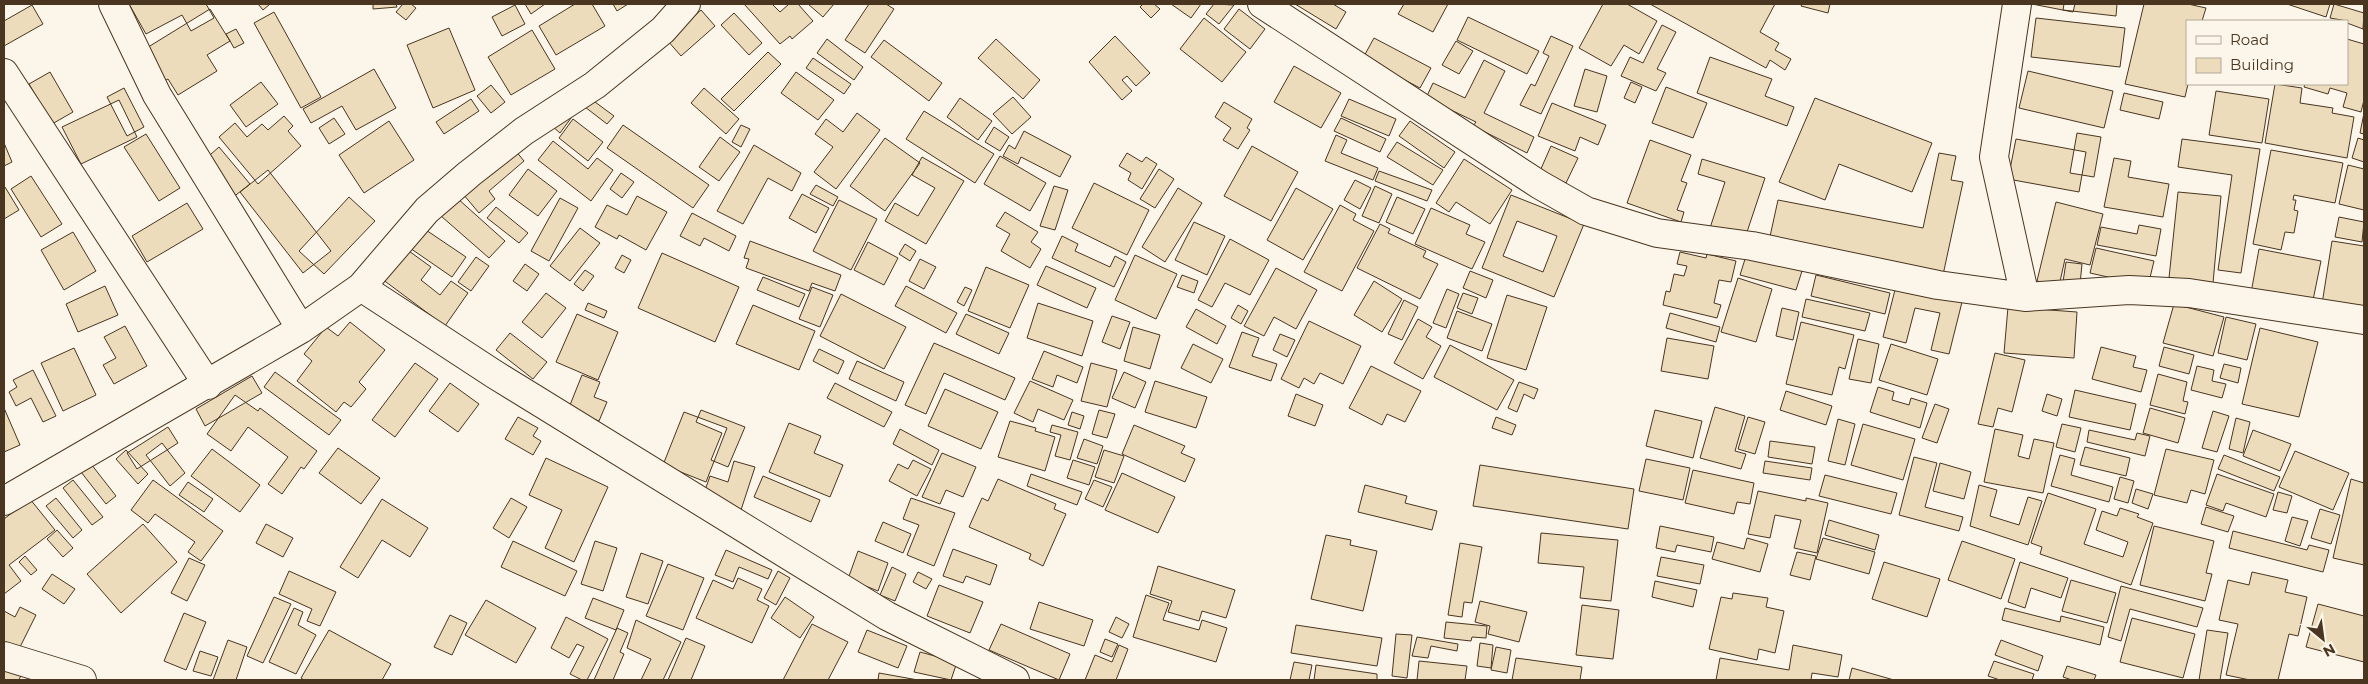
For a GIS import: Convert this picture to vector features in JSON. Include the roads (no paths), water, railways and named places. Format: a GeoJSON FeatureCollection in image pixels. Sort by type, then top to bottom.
{"type":"FeatureCollection","features":[{"type":"Feature","properties":{"kind":"street"},"geometry":{"type":"LineString","coordinates":[[113,4],[156,95],[301,329]]}},
{"type":"Feature","properties":{"kind":"street"},"geometry":{"type":"LineString","coordinates":[[4,502],[208,385],[301,329],[361,286],[427,210],[469,174],[524,132],[595,85],[663,30],[686,4]]}},
{"type":"Feature","properties":{"kind":"street"},"geometry":{"type":"LineString","coordinates":[[1262,4],[1540,185],[1586,211],[1657,233],[1752,246],[1938,285],[2025,297],[2129,290],[2189,293],[2260,302],[2364,320]]}},
{"type":"Feature","properties":{"kind":"street"},"geometry":{"type":"LineString","coordinates":[[2017,4],[1994,157],[2025,297]]}},
{"type":"Feature","properties":{"kind":"street"},"geometry":{"type":"LineString","coordinates":[[4,73],[208,385]]}},
{"type":"Feature","properties":{"kind":"street"},"geometry":{"type":"LineString","coordinates":[[361,286],[494,374],[887,616],[1015,680]]}},
{"type":"Feature","properties":{"kind":"street"},"geometry":{"type":"LineString","coordinates":[[4,656],[82,680]]}}]}
